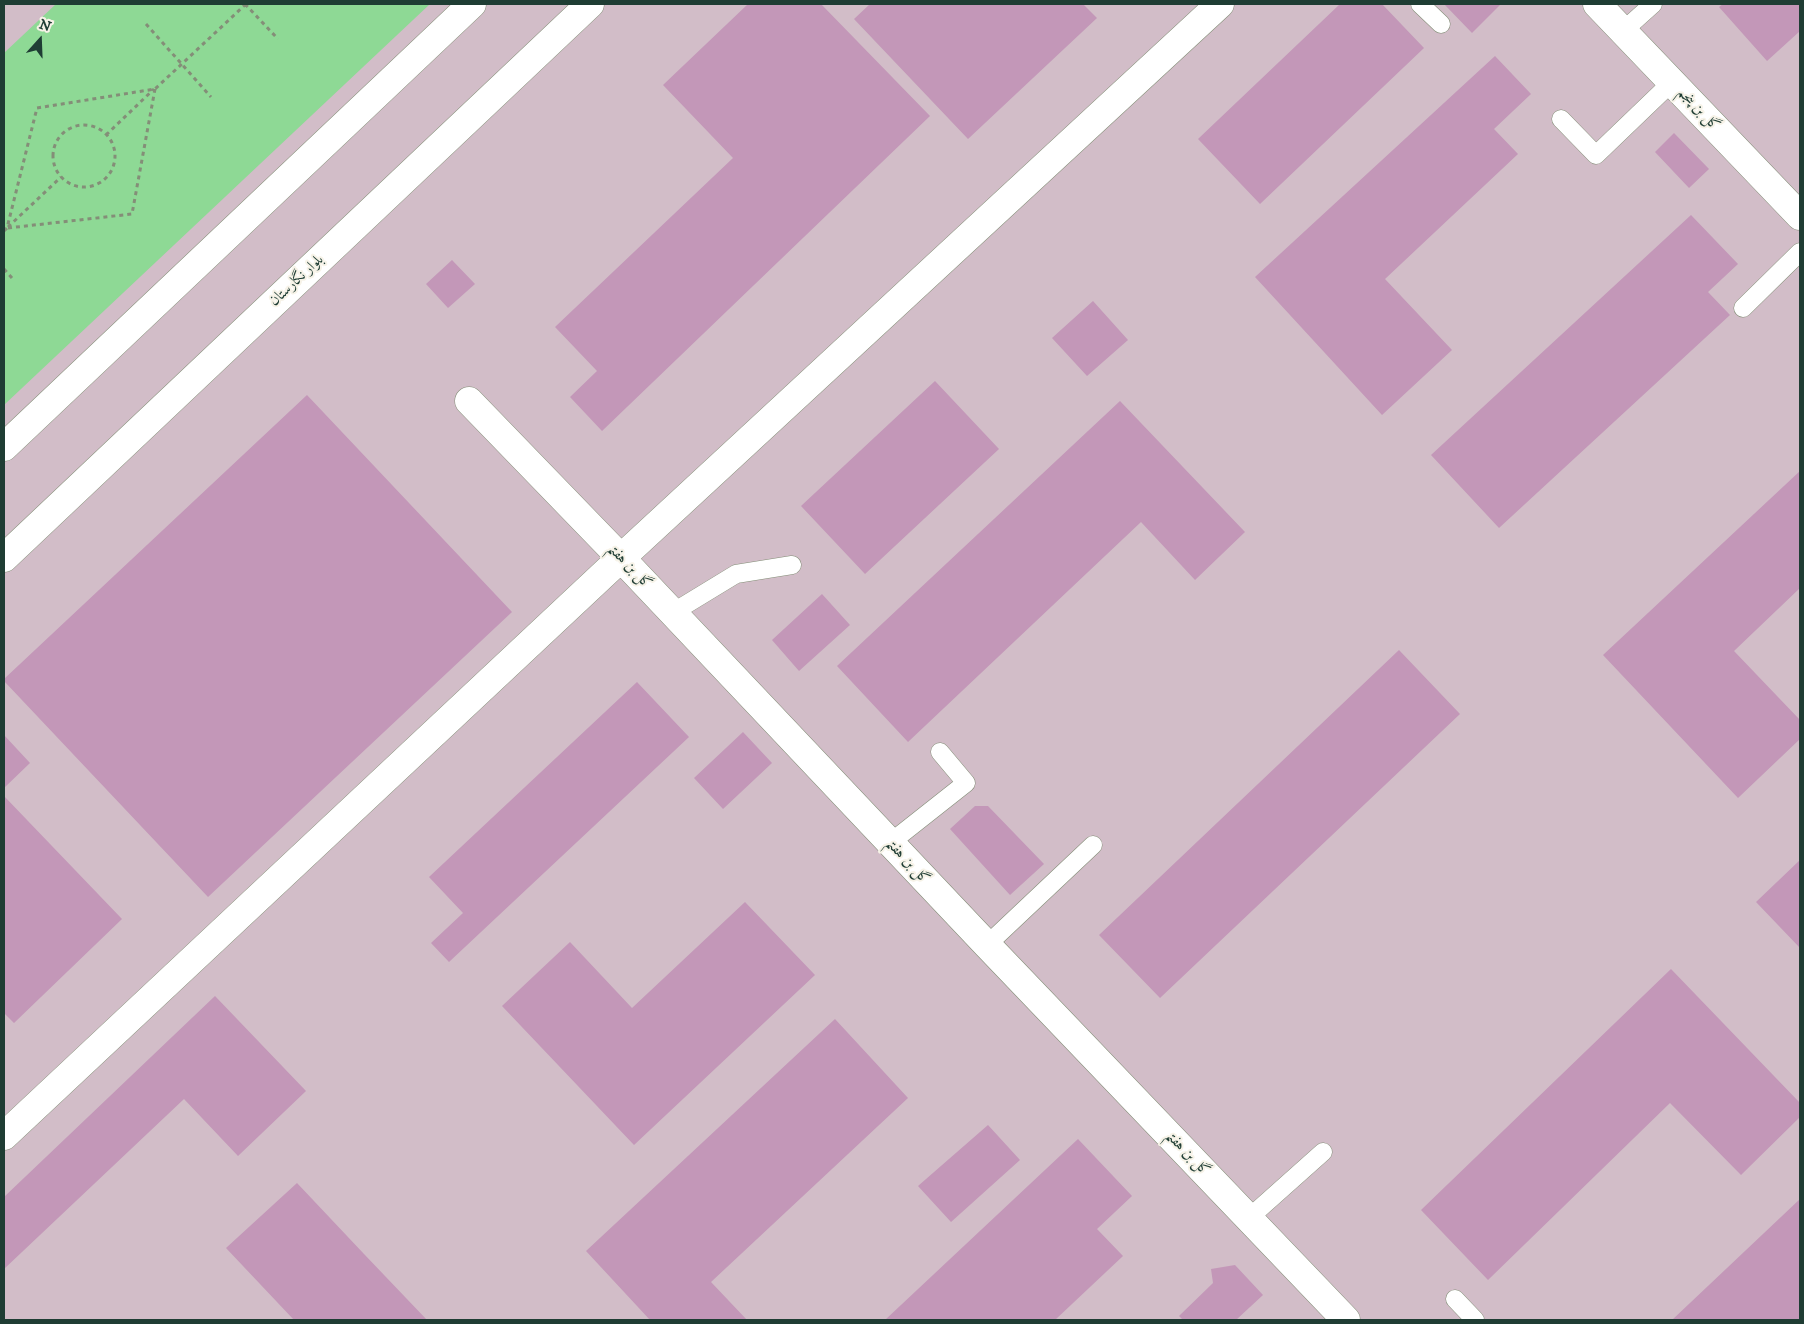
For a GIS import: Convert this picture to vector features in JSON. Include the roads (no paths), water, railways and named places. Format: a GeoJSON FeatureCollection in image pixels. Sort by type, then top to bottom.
{"type":"FeatureCollection","features":[{"type":"Feature","properties":{"kind":"street"},"geometry":{"type":"LineString","coordinates":[[4,447],[472,4]]}},
{"type":"Feature","properties":{"kind":"street","name":"بلوار نگارستان"},"geometry":{"type":"LineString","coordinates":[[4,558],[590,4]]}},
{"type":"Feature","properties":{"kind":"street"},"geometry":{"type":"LineString","coordinates":[[4,1136],[620,558],[1220,4]]}},
{"type":"Feature","properties":{"kind":"street","name":"گل بن پنجم"},"geometry":{"type":"LineString","coordinates":[[1597,4],[1800,216]]}},
{"type":"Feature","properties":{"kind":"street","name":"گل بن هفتم"},"geometry":{"type":"LineString","coordinates":[[469,401],[986,946],[1346,1320]]}},
{"type":"Feature","properties":{"kind":"lane"},"geometry":{"type":"LineString","coordinates":[[1420,4],[1441,24]]}},
{"type":"Feature","properties":{"kind":"lane"},"geometry":{"type":"LineString","coordinates":[[1623,31],[1652,4]]}},
{"type":"Feature","properties":{"kind":"lane"},"geometry":{"type":"LineString","coordinates":[[1561,119],[1596,155],[1672,82]]}},
{"type":"Feature","properties":{"kind":"lane"},"geometry":{"type":"LineString","coordinates":[[1743,308],[1800,252]]}},
{"type":"Feature","properties":{"kind":"lane"},"geometry":{"type":"LineString","coordinates":[[672,613],[736,574],[792,565]]}},
{"type":"Feature","properties":{"kind":"lane"},"geometry":{"type":"LineString","coordinates":[[890,843],[966,783],[940,752]]}},
{"type":"Feature","properties":{"kind":"lane"},"geometry":{"type":"LineString","coordinates":[[986,946],[1093,845]]}},
{"type":"Feature","properties":{"kind":"lane"},"geometry":{"type":"LineString","coordinates":[[1249,1218],[1323,1152]]}},
{"type":"Feature","properties":{"kind":"lane"},"geometry":{"type":"LineString","coordinates":[[1455,1299],[1475,1320]]}}]}
